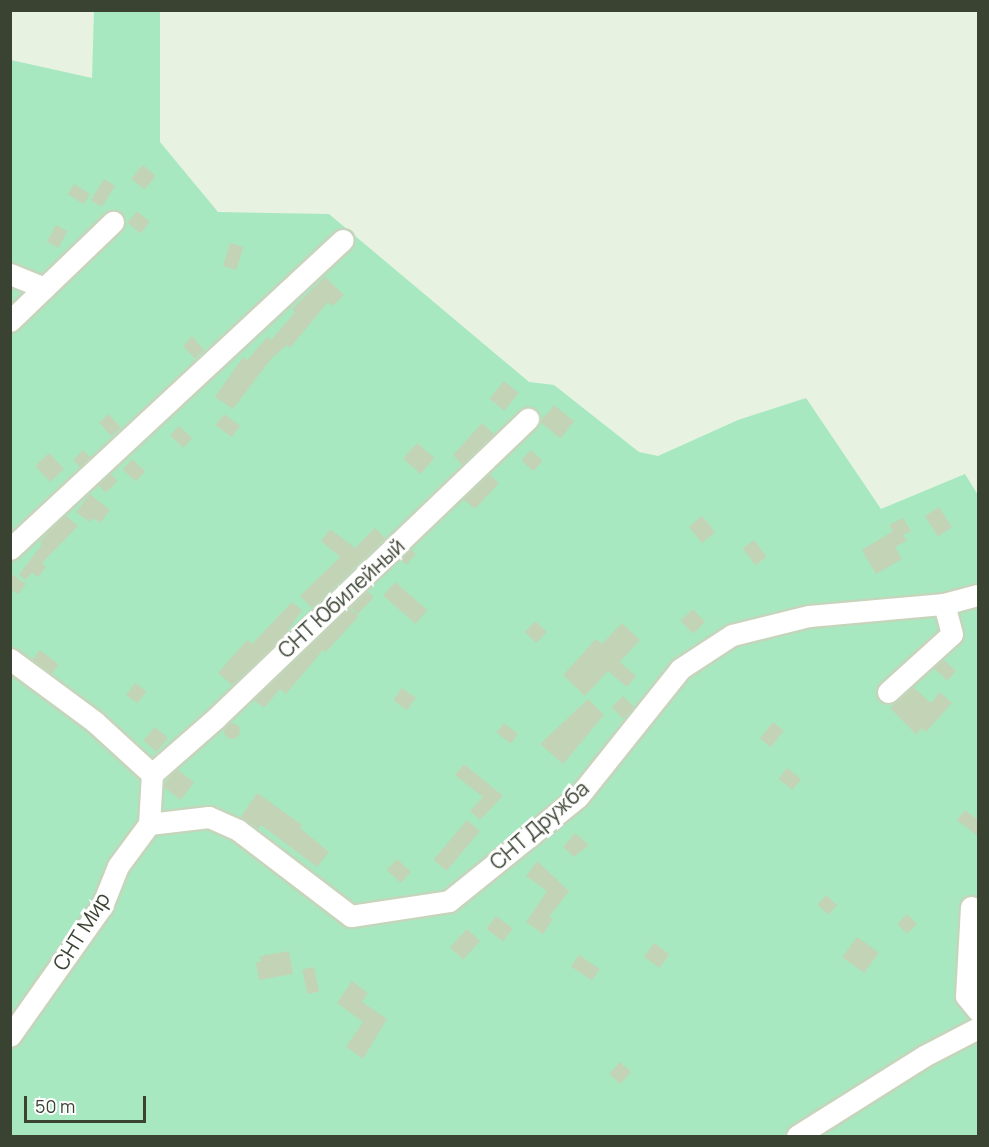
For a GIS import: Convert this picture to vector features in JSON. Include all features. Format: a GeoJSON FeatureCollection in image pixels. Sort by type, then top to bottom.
{"type":"FeatureCollection","features":[{"type":"Feature","properties":{"kind":"street"},"geometry":{"type":"LineString","coordinates":[[10,321],[113,222]]}},
{"type":"Feature","properties":{"kind":"street"},"geometry":{"type":"LineString","coordinates":[[10,549],[342,240]]}},
{"type":"Feature","properties":{"kind":"street"},"geometry":{"type":"LineString","coordinates":[[10,274],[44,288]]}},
{"type":"Feature","properties":{"kind":"street","name":"СНТ Юбилейный"},"geometry":{"type":"LineString","coordinates":[[152,774],[217,717],[528,419]]}},
{"type":"Feature","properties":{"kind":"street","name":"СНТ Дружба"},"geometry":{"type":"LineString","coordinates":[[148,824],[209,817],[238,830],[351,916],[448,901],[578,797],[680,669],[732,634],[809,616],[944,604],[978,595]]}},
{"type":"Feature","properties":{"kind":"street"},"geometry":{"type":"LineString","coordinates":[[888,692],[952,634],[944,604]]}},
{"type":"Feature","properties":{"kind":"street"},"geometry":{"type":"LineString","coordinates":[[10,659],[95,722],[152,774],[148,824]]}},
{"type":"Feature","properties":{"kind":"street","name":"СНТ Мир"},"geometry":{"type":"LineString","coordinates":[[10,1036],[102,906],[118,866],[148,824]]}},
{"type":"Feature","properties":{"kind":"street"},"geometry":{"type":"LineString","coordinates":[[971,908],[966,996],[978,1011]]}},
{"type":"Feature","properties":{"kind":"street"},"geometry":{"type":"LineString","coordinates":[[797,1137],[924,1056],[978,1028]]}},
{"type":"Feature","properties":{"kind":"green space"},"geometry":{"type":"Polygon","coordinates":[[[94,11],[160,11],[160,142],[218,212],[329,214],[529,382],[554,385],[639,452],[658,456],[738,420],[806,398],[881,509],[965,474],[978,495],[978,1136],[11,1136],[11,60],[92,78],[94,11]]]}},
{"type":"Feature","properties":{"kind":"building"},"geometry":{"type":"Polygon","coordinates":[[[143,165],[156,176],[144,190],[131,179],[143,165]]]}},
{"type":"Feature","properties":{"kind":"building"},"geometry":{"type":"Polygon","coordinates":[[[104,179],[115,186],[102,207],[91,200],[104,179]]]}},
{"type":"Feature","properties":{"kind":"building"},"geometry":{"type":"Polygon","coordinates":[[[74,184],[90,194],[84,204],[68,194],[74,184]]]}},
{"type":"Feature","properties":{"kind":"building"},"geometry":{"type":"Polygon","coordinates":[[[137,211],[150,222],[140,233],[127,222],[137,211]]]}},
{"type":"Feature","properties":{"kind":"building"},"geometry":{"type":"Polygon","coordinates":[[[56,225],[67,231],[58,248],[47,242],[56,225]]]}},
{"type":"Feature","properties":{"kind":"building"},"geometry":{"type":"Polygon","coordinates":[[[230,243],[243,247],[236,270],[223,266],[230,243]]]}},
{"type":"Feature","properties":{"kind":"building"},"geometry":{"type":"Polygon","coordinates":[[[325,277],[344,295],[333,306],[328,302],[290,348],[287,345],[271,359],[233,409],[215,397],[243,357],[247,360],[267,337],[271,340],[295,312],[292,309],[325,277]]]}},
{"type":"Feature","properties":{"kind":"building"},"geometry":{"type":"Polygon","coordinates":[[[192,336],[204,350],[195,359],[183,346],[192,336]]]}},
{"type":"Feature","properties":{"kind":"building"},"geometry":{"type":"Polygon","coordinates":[[[504,381],[519,393],[504,411],[490,399],[504,381]]]}},
{"type":"Feature","properties":{"kind":"building"},"geometry":{"type":"Polygon","coordinates":[[[554,405],[574,421],[560,438],[540,422],[554,405]]]}},
{"type":"Feature","properties":{"kind":"building"},"geometry":{"type":"Polygon","coordinates":[[[109,414],[121,428],[111,436],[99,423],[109,414]]]}},
{"type":"Feature","properties":{"kind":"building"},"geometry":{"type":"Polygon","coordinates":[[[224,414],[240,426],[232,437],[216,425],[224,414]]]}},
{"type":"Feature","properties":{"kind":"building"},"geometry":{"type":"Polygon","coordinates":[[[482,423],[494,434],[462,465],[453,455],[482,423]]]}},
{"type":"Feature","properties":{"kind":"building"},"geometry":{"type":"Polygon","coordinates":[[[179,426],[192,438],[183,448],[170,436],[179,426]]]}},
{"type":"Feature","properties":{"kind":"building"},"geometry":{"type":"Polygon","coordinates":[[[417,443],[434,458],[421,474],[403,459],[417,443]]]}},
{"type":"Feature","properties":{"kind":"building"},"geometry":{"type":"Polygon","coordinates":[[[83,450],[90,457],[80,467],[73,460],[83,450]]]}},
{"type":"Feature","properties":{"kind":"building"},"geometry":{"type":"Polygon","coordinates":[[[531,450],[543,461],[533,471],[521,460],[531,450]]]}},
{"type":"Feature","properties":{"kind":"building"},"geometry":{"type":"Polygon","coordinates":[[[49,453],[64,469],[50,482],[35,466],[49,453]]]}},
{"type":"Feature","properties":{"kind":"building"},"geometry":{"type":"Polygon","coordinates":[[[132,459],[145,471],[136,482],[122,469],[132,459]]]}},
{"type":"Feature","properties":{"kind":"building"},"geometry":{"type":"Polygon","coordinates":[[[110,473],[118,481],[106,493],[98,485],[110,473]]]}},
{"type":"Feature","properties":{"kind":"building"},"geometry":{"type":"Polygon","coordinates":[[[489,474],[499,483],[475,509],[463,499],[489,474]]]}},
{"type":"Feature","properties":{"kind":"building"},"geometry":{"type":"Polygon","coordinates":[[[90,494],[110,510],[100,523],[93,518],[90,522],[76,512],[90,494]]]}},
{"type":"Feature","properties":{"kind":"building"},"geometry":{"type":"Polygon","coordinates":[[[939,507],[952,527],[938,536],[925,516],[939,507]]]}},
{"type":"Feature","properties":{"kind":"building"},"geometry":{"type":"Polygon","coordinates":[[[65,515],[78,526],[42,563],[46,567],[38,577],[32,573],[25,580],[19,575],[42,544],[40,542],[65,515]]]}},
{"type":"Feature","properties":{"kind":"building"},"geometry":{"type":"Polygon","coordinates":[[[702,516],[715,532],[702,543],[689,527],[702,516]]]}},
{"type":"Feature","properties":{"kind":"building"},"geometry":{"type":"Polygon","coordinates":[[[903,518],[911,531],[903,535],[907,541],[895,547],[902,559],[876,574],[862,550],[893,531],[889,525],[903,518]]]}},
{"type":"Feature","properties":{"kind":"building"},"geometry":{"type":"Polygon","coordinates":[[[375,528],[385,538],[312,608],[300,596],[340,557],[321,541],[330,529],[355,548],[375,528]]]}},
{"type":"Feature","properties":{"kind":"building"},"geometry":{"type":"Polygon","coordinates":[[[754,540],[767,557],[755,565],[743,548],[754,540]]]}},
{"type":"Feature","properties":{"kind":"building"},"geometry":{"type":"Polygon","coordinates":[[[411,549],[416,554],[406,565],[400,559],[411,549]]]}},
{"type":"Feature","properties":{"kind":"building"},"geometry":{"type":"Polygon","coordinates":[[[10,573],[26,584],[18,594],[10,589],[10,573]]]}},
{"type":"Feature","properties":{"kind":"building"},"geometry":{"type":"Polygon","coordinates":[[[395,582],[427,610],[416,624],[383,596],[395,582]]]}},
{"type":"Feature","properties":{"kind":"building"},"geometry":{"type":"Polygon","coordinates":[[[367,591],[374,597],[358,614],[350,607],[367,591]]]}},
{"type":"Feature","properties":{"kind":"building"},"geometry":{"type":"Polygon","coordinates":[[[292,602],[302,610],[284,636],[232,685],[218,673],[247,640],[252,644],[292,602]]]}},
{"type":"Feature","properties":{"kind":"building"},"geometry":{"type":"Polygon","coordinates":[[[349,608],[359,616],[326,652],[323,650],[286,694],[280,689],[264,708],[254,700],[349,608]]]}},
{"type":"Feature","properties":{"kind":"building"},"geometry":{"type":"Polygon","coordinates":[[[693,609],[705,622],[693,634],[681,621],[693,609]]]}},
{"type":"Feature","properties":{"kind":"building"},"geometry":{"type":"Polygon","coordinates":[[[535,621],[547,632],[536,643],[525,632],[535,621]]]}},
{"type":"Feature","properties":{"kind":"building"},"geometry":{"type":"Polygon","coordinates":[[[622,623],[640,640],[620,662],[636,676],[627,687],[608,671],[585,696],[563,675],[596,639],[602,644],[622,623]]]}},
{"type":"Feature","properties":{"kind":"building"},"geometry":{"type":"Polygon","coordinates":[[[40,650],[59,665],[51,675],[32,660],[40,650]]]}},
{"type":"Feature","properties":{"kind":"building"},"geometry":{"type":"Polygon","coordinates":[[[943,659],[956,671],[947,681],[934,669],[943,659]]]}},
{"type":"Feature","properties":{"kind":"building"},"geometry":{"type":"Polygon","coordinates":[[[135,683],[146,691],[138,703],[126,695],[135,683]]]}},
{"type":"Feature","properties":{"kind":"building"},"geometry":{"type":"Polygon","coordinates":[[[913,687],[931,703],[940,692],[952,703],[926,732],[921,728],[917,735],[890,708],[913,687]]]}},
{"type":"Feature","properties":{"kind":"building"},"geometry":{"type":"Polygon","coordinates":[[[402,688],[416,698],[407,710],[393,700],[402,688]]]}},
{"type":"Feature","properties":{"kind":"building"},"geometry":{"type":"Polygon","coordinates":[[[623,696],[634,707],[623,719],[612,707],[623,696]]]}},
{"type":"Feature","properties":{"kind":"building"},"geometry":{"type":"Polygon","coordinates":[[[588,699],[604,715],[563,764],[540,744],[588,699]]]}},
{"type":"Feature","properties":{"kind":"building"},"geometry":{"type":"Polygon","coordinates":[[[773,722],[784,731],[771,747],[760,738],[773,722]]]}},
{"type":"Feature","properties":{"kind":"building"},"geometry":{"type":"Polygon","coordinates":[[[232,723],[240,731],[232,739],[224,731],[232,723]]]}},
{"type":"Feature","properties":{"kind":"building"},"geometry":{"type":"Polygon","coordinates":[[[504,723],[518,734],[511,744],[497,732],[504,723]]]}},
{"type":"Feature","properties":{"kind":"building"},"geometry":{"type":"Polygon","coordinates":[[[155,727],[168,738],[156,752],[143,741],[155,727]]]}},
{"type":"Feature","properties":{"kind":"building"},"geometry":{"type":"Polygon","coordinates":[[[464,764],[503,796],[480,820],[470,811],[483,797],[455,775],[464,764]]]}},
{"type":"Feature","properties":{"kind":"building"},"geometry":{"type":"Polygon","coordinates":[[[787,768],[801,779],[793,790],[778,779],[787,768]]]}},
{"type":"Feature","properties":{"kind":"building"},"geometry":{"type":"Polygon","coordinates":[[[177,769],[194,783],[180,800],[163,786],[177,769]]]}},
{"type":"Feature","properties":{"kind":"building"},"geometry":{"type":"Polygon","coordinates":[[[257,793],[302,825],[300,828],[329,852],[317,867],[261,825],[258,829],[241,817],[257,793]]]}},
{"type":"Feature","properties":{"kind":"building"},"geometry":{"type":"Polygon","coordinates":[[[965,810],[978,820],[978,836],[957,820],[965,810]]]}},
{"type":"Feature","properties":{"kind":"building"},"geometry":{"type":"Polygon","coordinates":[[[467,820],[480,831],[447,871],[434,860],[467,820]]]}},
{"type":"Feature","properties":{"kind":"building"},"geometry":{"type":"Polygon","coordinates":[[[575,833],[589,845],[574,857],[563,847],[575,833]]]}},
{"type":"Feature","properties":{"kind":"building"},"geometry":{"type":"Polygon","coordinates":[[[397,859],[411,872],[401,883],[387,870],[397,859]]]}},
{"type":"Feature","properties":{"kind":"building"},"geometry":{"type":"Polygon","coordinates":[[[537,861],[569,891],[549,917],[553,919],[543,934],[526,922],[547,891],[526,876],[537,861]]]}},
{"type":"Feature","properties":{"kind":"building"},"geometry":{"type":"Polygon","coordinates":[[[826,895],[837,905],[828,915],[817,905],[826,895]]]}},
{"type":"Feature","properties":{"kind":"building"},"geometry":{"type":"Polygon","coordinates":[[[907,914],[917,924],[907,934],[897,924],[907,914]]]}},
{"type":"Feature","properties":{"kind":"building"},"geometry":{"type":"Polygon","coordinates":[[[496,916],[513,929],[503,941],[486,929],[496,916]]]}},
{"type":"Feature","properties":{"kind":"building"},"geometry":{"type":"Polygon","coordinates":[[[467,929],[480,941],[463,960],[450,947],[467,929]]]}},
{"type":"Feature","properties":{"kind":"building"},"geometry":{"type":"Polygon","coordinates":[[[857,937],[879,953],[864,973],[842,957],[857,937]]]}},
{"type":"Feature","properties":{"kind":"building"},"geometry":{"type":"Polygon","coordinates":[[[654,943],[669,954],[659,968],[644,957],[654,943]]]}},
{"type":"Feature","properties":{"kind":"building"},"geometry":{"type":"Polygon","coordinates":[[[289,951],[293,974],[259,980],[256,962],[261,962],[260,956],[289,951]]]}},
{"type":"Feature","properties":{"kind":"building"},"geometry":{"type":"Polygon","coordinates":[[[579,955],[600,969],[592,981],[571,967],[579,955]]]}},
{"type":"Feature","properties":{"kind":"building"},"geometry":{"type":"Polygon","coordinates":[[[314,967],[319,991],[307,994],[302,969],[314,967]]]}},
{"type":"Feature","properties":{"kind":"building"},"geometry":{"type":"Polygon","coordinates":[[[352,981],[368,993],[362,1002],[387,1019],[363,1059],[346,1047],[363,1022],[337,1003],[352,981]]]}},
{"type":"Feature","properties":{"kind":"building"},"geometry":{"type":"Polygon","coordinates":[[[620,1062],[631,1072],[620,1084],[609,1074],[620,1062]]]}}]}
